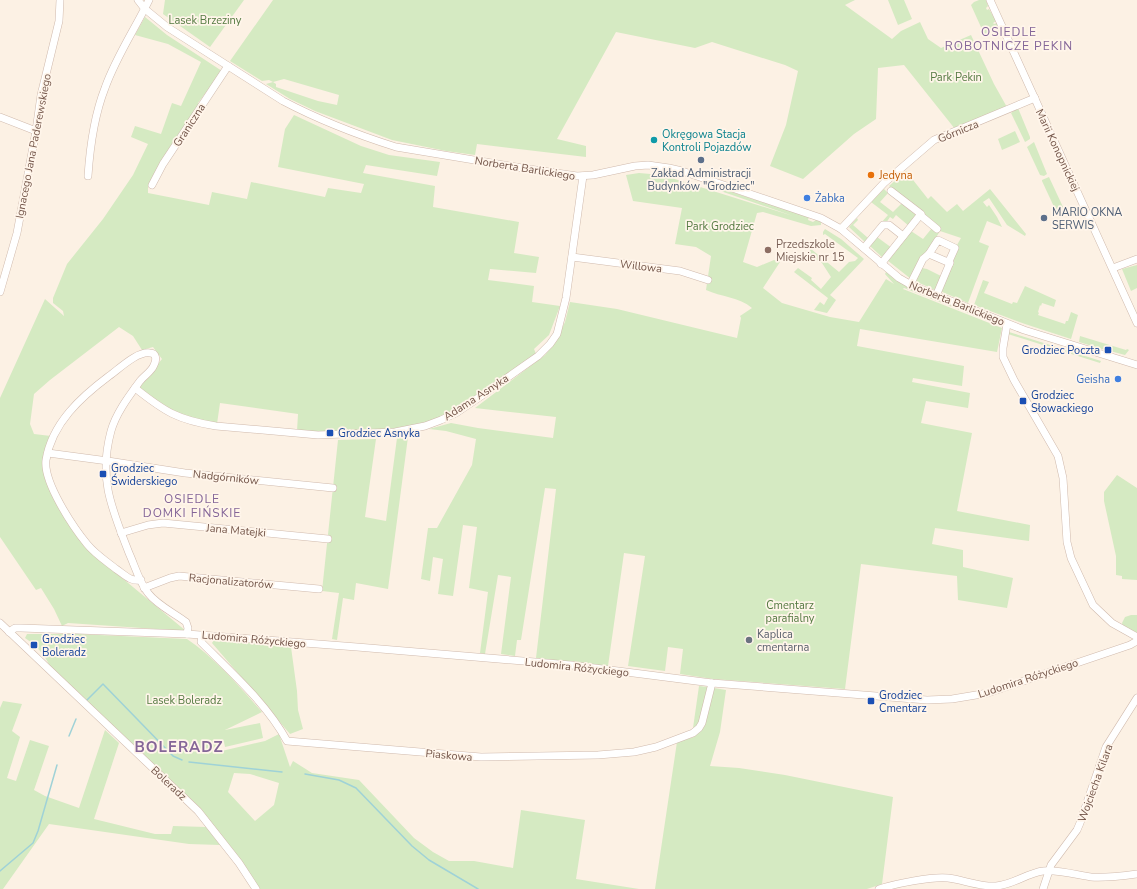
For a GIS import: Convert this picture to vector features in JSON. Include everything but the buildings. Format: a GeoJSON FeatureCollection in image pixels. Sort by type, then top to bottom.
{"type":"FeatureCollection","features":[{"type":"Feature","properties":{"kind":"street","name":"Ignacego Jana Paderewskiego"},"geometry":{"type":"LineString","coordinates":[[0,292],[17,233],[36,131],[41,94],[59,21],[60,0]]}},
{"type":"Feature","properties":{"kind":"street","name":"Norberta Barlickiego"},"geometry":{"type":"LineString","coordinates":[[138,0],[145,9],[167,27],[283,101],[378,142],[396,147],[507,166],[583,176],[635,166],[648,165],[669,168],[821,218],[841,230],[899,278],[910,285],[936,296],[1008,324],[1137,365]]}},
{"type":"Feature","properties":{"kind":"street"},"geometry":{"type":"LineString","coordinates":[[88,176],[90,149],[95,122],[105,88],[149,0]]}},
{"type":"Feature","properties":{"kind":"street","name":"Marii Konopnickiej"},"geometry":{"type":"LineString","coordinates":[[990,0],[1137,322]]}},
{"type":"Feature","properties":{"kind":"street","name":"Graniczna"},"geometry":{"type":"LineString","coordinates":[[152,185],[163,164],[228,66]]}},
{"type":"Feature","properties":{"kind":"street","name":"Górnicza"},"geometry":{"type":"LineString","coordinates":[[841,230],[884,183],[934,140],[1035,98]]}},
{"type":"Feature","properties":{"kind":"street"},"geometry":{"type":"LineString","coordinates":[[0,117],[36,131]]}},
{"type":"Feature","properties":{"kind":"street","name":"Adama Asnyka"},"geometry":{"type":"LineString","coordinates":[[135,388],[166,411],[187,420],[216,426],[328,435],[395,432],[425,426],[441,420],[462,409],[538,356],[550,344],[557,334],[562,319],[583,176]]}},
{"type":"Feature","properties":{"kind":"street"},"geometry":{"type":"LineString","coordinates":[[891,191],[921,214],[920,215],[937,230]]}},
{"type":"Feature","properties":{"kind":"street"},"geometry":{"type":"LineString","coordinates":[[881,264],[920,215]]}},
{"type":"Feature","properties":{"kind":"street"},"geometry":{"type":"LineString","coordinates":[[864,248],[883,225],[889,225],[903,236]]}},
{"type":"Feature","properties":{"kind":"street"},"geometry":{"type":"LineString","coordinates":[[910,285],[923,259],[929,254],[938,240],[955,248],[936,296]]}},
{"type":"Feature","properties":{"kind":"street"},"geometry":{"type":"LineString","coordinates":[[929,254],[950,263]]}},
{"type":"Feature","properties":{"kind":"street","name":"Willowa"},"geometry":{"type":"LineString","coordinates":[[572,257],[680,271],[708,280]]}},
{"type":"Feature","properties":{"kind":"street"},"geometry":{"type":"LineString","coordinates":[[1112,268],[1137,259]]}},
{"type":"Feature","properties":{"kind":"street"},"geometry":{"type":"LineString","coordinates":[[1008,324],[1002,348],[1003,357],[1014,380],[1058,456],[1063,478],[1066,542],[1071,558],[1093,604],[1112,623],[1137,637]]}},
{"type":"Feature","properties":{"kind":"street"},"geometry":{"type":"LineString","coordinates":[[141,580],[136,581],[130,579],[99,556],[88,545],[69,520],[49,482],[46,467],[48,453],[59,425],[68,412],[105,379],[137,355],[151,352],[156,358],[154,366],[135,388],[125,403],[112,429],[105,461],[107,489],[121,533],[141,580],[144,588],[153,598],[186,622],[188,628],[187,634]]}},
{"type":"Feature","properties":{"kind":"street","name":"Nadgórników"},"geometry":{"type":"LineString","coordinates":[[48,453],[185,473],[333,488]]}},
{"type":"Feature","properties":{"kind":"street","name":"Jana Matejki"},"geometry":{"type":"LineString","coordinates":[[121,533],[148,525],[163,523],[328,539]]}},
{"type":"Feature","properties":{"kind":"street","name":"Racjonalizatorów"},"geometry":{"type":"LineString","coordinates":[[144,588],[179,576],[319,589]]}},
{"type":"Feature","properties":{"kind":"street","name":"Boleradz"},"geometry":{"type":"LineString","coordinates":[[0,623],[198,811],[239,863],[256,889]]}},
{"type":"Feature","properties":{"kind":"street","name":"Ludomira Różyckiego"},"geometry":{"type":"LineString","coordinates":[[9,632],[15,628],[20,628],[202,635],[571,665],[712,683],[927,700],[952,699],[988,693],[1130,645],[1137,641]]}},
{"type":"Feature","properties":{"kind":"street","name":"Piaskowa"},"geometry":{"type":"LineString","coordinates":[[202,635],[201,642],[245,687],[279,726],[287,741],[492,758],[584,756],[628,753],[661,745],[693,732],[699,728],[702,723],[712,683]]}},
{"type":"Feature","properties":{"kind":"street","name":"Wojciecha Kilara"},"geometry":{"type":"LineString","coordinates":[[1043,889],[1051,865],[1077,830],[1091,794],[1106,747],[1137,698]]}},
{"type":"Feature","properties":{"kind":"street"},"geometry":{"type":"LineString","coordinates":[[879,889],[891,885],[937,877],[997,886],[1007,884],[1042,871],[1093,877],[1113,877],[1137,874]]}},
{"type":"Feature","properties":{"kind":"green space","name":"Lasek Brzeziny"},"geometry":{"type":"Polygon","coordinates":[[[165,0],[244,0],[210,47],[163,14],[165,0]]]}},
{"type":"Feature","properties":{"kind":"green space","name":"Park Pekin"},"geometry":{"type":"Polygon","coordinates":[[[273,0],[855,0],[845,5],[892,39],[901,31],[920,22],[928,39],[941,48],[971,35],[994,84],[1008,109],[955,129],[904,65],[878,68],[876,119],[854,134],[803,179],[770,166],[786,125],[798,71],[785,65],[712,42],[695,48],[616,32],[557,139],[586,146],[586,157],[477,144],[475,155],[446,151],[392,140],[315,111],[290,99],[266,84],[273,82],[269,80],[262,81],[230,61],[273,0]],[[284,79],[273,82],[276,84],[276,87],[318,101],[337,105],[339,95],[284,79]]]}},
{"type":"Feature","properties":{"kind":"green space"},"geometry":{"type":"Polygon","coordinates":[[[888,0],[904,0],[912,19],[898,25],[888,0]]]}},
{"type":"Feature","properties":{"kind":"green space"},"geometry":{"type":"Polygon","coordinates":[[[979,0],[986,0],[988,6],[986,8],[987,10],[989,9],[996,21],[993,23],[997,23],[1000,30],[989,36],[985,36],[971,5],[979,0]]]}},
{"type":"Feature","properties":{"kind":"green space"},"geometry":{"type":"Polygon","coordinates":[[[145,17],[167,35],[222,71],[198,103],[148,187],[148,193],[209,205],[212,192],[247,199],[251,182],[325,197],[328,188],[361,193],[364,184],[278,167],[285,129],[294,115],[361,146],[389,155],[440,162],[437,176],[366,165],[363,173],[435,186],[433,207],[519,222],[514,253],[539,257],[536,273],[490,269],[488,280],[534,286],[532,302],[560,306],[549,335],[534,349],[536,354],[455,410],[423,424],[394,430],[347,433],[297,431],[298,414],[220,403],[217,424],[175,414],[140,390],[140,386],[162,359],[153,347],[142,350],[133,336],[119,327],[50,380],[34,394],[30,424],[34,434],[51,436],[45,451],[42,466],[46,482],[75,533],[98,558],[186,631],[68,623],[62,626],[54,609],[41,588],[36,590],[0,537],[0,398],[45,299],[64,316],[63,311],[53,303],[53,298],[67,264],[103,219],[133,175],[148,144],[131,137],[135,126],[161,134],[172,103],[181,106],[201,62],[168,44],[135,35],[145,17]]]}},
{"type":"Feature","properties":{"kind":"green space"},"geometry":{"type":"Polygon","coordinates":[[[1018,108],[1030,137],[1030,139],[1025,142],[1011,113],[1018,108]]]}},
{"type":"Feature","properties":{"kind":"green space"},"geometry":{"type":"Polygon","coordinates":[[[1015,131],[1020,142],[1002,150],[998,139],[1015,131]]]}},
{"type":"Feature","properties":{"kind":"green space"},"geometry":{"type":"Polygon","coordinates":[[[1034,142],[1047,174],[1044,176],[1040,175],[1027,147],[1034,142]]]}},
{"type":"Feature","properties":{"kind":"green space"},"geometry":{"type":"Polygon","coordinates":[[[906,171],[928,199],[931,196],[947,212],[957,204],[963,211],[990,189],[1026,234],[1025,236],[1007,225],[989,198],[983,202],[987,207],[989,205],[1002,227],[987,221],[979,242],[989,246],[968,303],[940,291],[956,248],[939,238],[957,245],[961,238],[940,231],[911,279],[887,260],[911,231],[923,239],[932,228],[930,221],[889,186],[906,171]]]}},
{"type":"Feature","properties":{"kind":"green space"},"geometry":{"type":"Polygon","coordinates":[[[639,173],[662,175],[793,216],[703,185],[704,183],[809,217],[808,220],[813,222],[816,220],[821,222],[821,225],[811,226],[763,212],[757,213],[743,262],[757,267],[774,260],[780,262],[763,288],[782,303],[830,317],[859,322],[886,279],[894,284],[885,274],[886,272],[916,292],[1003,327],[904,288],[903,289],[1002,328],[997,352],[860,329],[857,346],[964,366],[962,386],[913,378],[912,382],[970,393],[968,408],[926,401],[921,423],[972,433],[957,511],[1030,525],[1029,541],[935,528],[932,544],[963,550],[963,567],[1013,578],[1007,608],[958,600],[957,576],[861,564],[845,689],[713,679],[680,674],[683,649],[668,647],[665,671],[628,666],[645,556],[624,553],[608,666],[536,658],[556,489],[545,488],[521,640],[517,640],[515,656],[501,654],[511,577],[498,575],[485,654],[480,653],[488,592],[469,588],[477,527],[463,525],[453,596],[438,594],[443,559],[433,557],[430,581],[421,579],[428,528],[437,528],[472,465],[476,439],[446,431],[429,429],[451,423],[553,438],[556,417],[475,408],[545,355],[555,343],[565,322],[570,302],[617,309],[737,338],[741,318],[740,316],[752,308],[736,299],[706,290],[711,256],[696,247],[675,244],[682,208],[633,201],[626,175],[639,173]]]}},
{"type":"Feature","properties":{"kind":"green space"},"geometry":{"type":"Polygon","coordinates":[[[1049,177],[1063,207],[1057,210],[1055,209],[1042,181],[1049,177]]]}},
{"type":"Feature","properties":{"kind":"green space"},"geometry":{"type":"Polygon","coordinates":[[[884,189],[888,193],[880,202],[893,212],[902,203],[916,215],[909,226],[896,215],[893,219],[890,217],[866,243],[849,227],[857,218],[858,220],[853,225],[868,238],[888,215],[871,202],[884,189]]]}},
{"type":"Feature","properties":{"kind":"green space"},"geometry":{"type":"Polygon","coordinates":[[[825,229],[841,239],[864,259],[830,295],[836,300],[827,313],[814,310],[820,302],[824,305],[828,298],[794,272],[798,268],[812,278],[811,280],[821,289],[831,277],[822,263],[807,254],[811,249],[839,272],[849,262],[855,261],[858,258],[825,234],[823,235],[825,229]]]}},
{"type":"Feature","properties":{"kind":"green space"},"geometry":{"type":"Polygon","coordinates":[[[877,237],[892,248],[883,258],[870,246],[877,237]]]}},
{"type":"Feature","properties":{"kind":"green space"},"geometry":{"type":"Polygon","coordinates":[[[1137,265],[1137,288],[1131,291],[1122,269],[1137,265]]]}},
{"type":"Feature","properties":{"kind":"green space"},"geometry":{"type":"Polygon","coordinates":[[[922,268],[941,276],[935,290],[915,281],[922,268]]]}},
{"type":"Feature","properties":{"kind":"green space"},"geometry":{"type":"Polygon","coordinates":[[[983,280],[989,282],[984,293],[1012,304],[1013,302],[1017,303],[1025,286],[1056,300],[1054,307],[1042,303],[1041,306],[1040,305],[1038,315],[1065,324],[1066,321],[1068,321],[1071,312],[1078,315],[1071,339],[974,305],[983,280]]]}},
{"type":"Feature","properties":{"kind":"green space"},"geometry":{"type":"Polygon","coordinates":[[[1009,332],[1101,361],[1100,363],[1008,334],[1009,332]]]}},
{"type":"Feature","properties":{"kind":"green space"},"geometry":{"type":"Polygon","coordinates":[[[1080,336],[1129,350],[1125,355],[1110,351],[1111,350],[1106,348],[1105,350],[1079,342],[1080,336]]]}},
{"type":"Feature","properties":{"kind":"green space"},"geometry":{"type":"Polygon","coordinates":[[[408,437],[388,589],[356,583],[354,600],[343,598],[337,640],[332,639],[339,593],[322,591],[338,440],[376,439],[365,517],[386,521],[397,438],[408,437]]]}},
{"type":"Feature","properties":{"kind":"green space"},"geometry":{"type":"Polygon","coordinates":[[[1117,475],[1137,488],[1137,580],[1122,579],[1122,576],[1116,575],[1116,556],[1104,501],[1104,492],[1117,475]]]}},
{"type":"Feature","properties":{"kind":"green space"},"geometry":{"type":"Polygon","coordinates":[[[1137,615],[1137,633],[1123,626],[1122,623],[1125,617],[1137,615]]]}},
{"type":"Feature","properties":{"kind":"green space","name":"Lasek Boleradz"},"geometry":{"type":"Polygon","coordinates":[[[27,634],[77,634],[187,639],[217,664],[262,712],[225,730],[260,723],[263,738],[225,747],[224,742],[218,745],[218,751],[213,753],[265,741],[279,734],[290,767],[293,761],[312,773],[359,780],[414,838],[433,852],[449,861],[474,861],[513,868],[521,810],[585,820],[576,879],[639,889],[259,889],[235,852],[196,804],[50,666],[40,650],[25,638],[27,634]],[[234,773],[228,792],[255,821],[274,805],[279,783],[250,774],[234,773]]]}},
{"type":"Feature","properties":{"kind":"green space"},"geometry":{"type":"Polygon","coordinates":[[[214,640],[291,647],[298,710],[303,729],[290,734],[212,643],[214,640]]]}},
{"type":"Feature","properties":{"kind":"green space"},"geometry":{"type":"Polygon","coordinates":[[[699,686],[708,687],[708,690],[698,725],[693,728],[699,686]]]}},
{"type":"Feature","properties":{"kind":"green space"},"geometry":{"type":"Polygon","coordinates":[[[714,688],[726,690],[720,732],[710,766],[739,768],[785,775],[893,797],[882,884],[867,889],[655,889],[677,742],[694,737],[704,727],[714,688]]]}},
{"type":"Feature","properties":{"kind":"green space"},"geometry":{"type":"Polygon","coordinates":[[[3,701],[22,704],[12,731],[20,737],[7,778],[16,781],[30,740],[49,746],[34,790],[45,796],[79,808],[105,730],[119,743],[94,819],[155,834],[171,834],[173,826],[206,827],[220,845],[189,844],[49,824],[3,889],[0,889],[0,708],[3,701]]]}},
{"type":"Feature","properties":{"kind":"waterway"},"geometry":{"type":"LineString","coordinates":[[87,700],[103,684],[173,756],[182,760]]}},
{"type":"Feature","properties":{"kind":"waterway"},"geometry":{"type":"LineString","coordinates":[[69,736],[76,719]]}},
{"type":"Feature","properties":{"kind":"waterway"},"geometry":{"type":"LineString","coordinates":[[189,762],[282,772]]}},
{"type":"Feature","properties":{"kind":"waterway"},"geometry":{"type":"LineString","coordinates":[[0,871],[33,843],[38,831],[57,765]]}},
{"type":"Feature","properties":{"kind":"waterway"},"geometry":{"type":"LineString","coordinates":[[305,774],[339,780],[356,788],[412,846],[429,860],[478,889]]}},
{"type":"Feature","properties":{"kind":"place","name":"Okręgowa Stacja Kontroli Pojazdów"},"geometry":{"type":"Point","coordinates":[654,140]}},
{"type":"Feature","properties":{"kind":"place","name":"Zakład Administracji Budynków \"Grodziec\""},"geometry":{"type":"Point","coordinates":[701,160]}},
{"type":"Feature","properties":{"kind":"place","name":"Jedyna"},"geometry":{"type":"Point","coordinates":[871,175]}},
{"type":"Feature","properties":{"kind":"place","name":"Żabka"},"geometry":{"type":"Point","coordinates":[807,198]}},
{"type":"Feature","properties":{"kind":"place","name":"MARIO OKNA SERWIS"},"geometry":{"type":"Point","coordinates":[1044,218]}},
{"type":"Feature","properties":{"kind":"place","name":"Przedszkole Miejskie nr 15"},"geometry":{"type":"Point","coordinates":[768,250]}},
{"type":"Feature","properties":{"kind":"place","name":"Grodziec Poczta"},"geometry":{"type":"Point","coordinates":[1108,350]}},
{"type":"Feature","properties":{"kind":"place","name":"Geisha"},"geometry":{"type":"Point","coordinates":[1118,379]}},
{"type":"Feature","properties":{"kind":"place","name":"Grodziec Słowackiego"},"geometry":{"type":"Point","coordinates":[1023,401]}},
{"type":"Feature","properties":{"kind":"place","name":"Grodziec Asnyka"},"geometry":{"type":"Point","coordinates":[330,433]}},
{"type":"Feature","properties":{"kind":"place","name":"Grodziec Świderskiego"},"geometry":{"type":"Point","coordinates":[103,474]}},
{"type":"Feature","properties":{"kind":"place","name":"Kaplica cmentarna"},"geometry":{"type":"Point","coordinates":[749,640]}},
{"type":"Feature","properties":{"kind":"place","name":"Grodziec Boleradz"},"geometry":{"type":"Point","coordinates":[34,645]}},
{"type":"Feature","properties":{"kind":"place","name":"Grodziec Cmentarz"},"geometry":{"type":"Point","coordinates":[871,701]}},
{"type":"Feature","properties":{"kind":"district","name":"OSIEDLE ROBOTNICZE PEKIN"},"geometry":{"type":"Point","coordinates":[1009,39]}},
{"type":"Feature","properties":{"kind":"district","name":"OSIEDLE DOMKI FIŃSKIE"},"geometry":{"type":"Point","coordinates":[192,506]}},
{"type":"Feature","properties":{"kind":"district","name":"BOLERADZ"},"geometry":{"type":"Point","coordinates":[179,747]}},
{"type":"Feature","properties":{"kind":"park label","name":"Park Grodziec"},"geometry":{"type":"Point","coordinates":[720,226]}},
{"type":"Feature","properties":{"kind":"park label","name":"Cmentarz parafialny"},"geometry":{"type":"Point","coordinates":[790,611]}}]}
